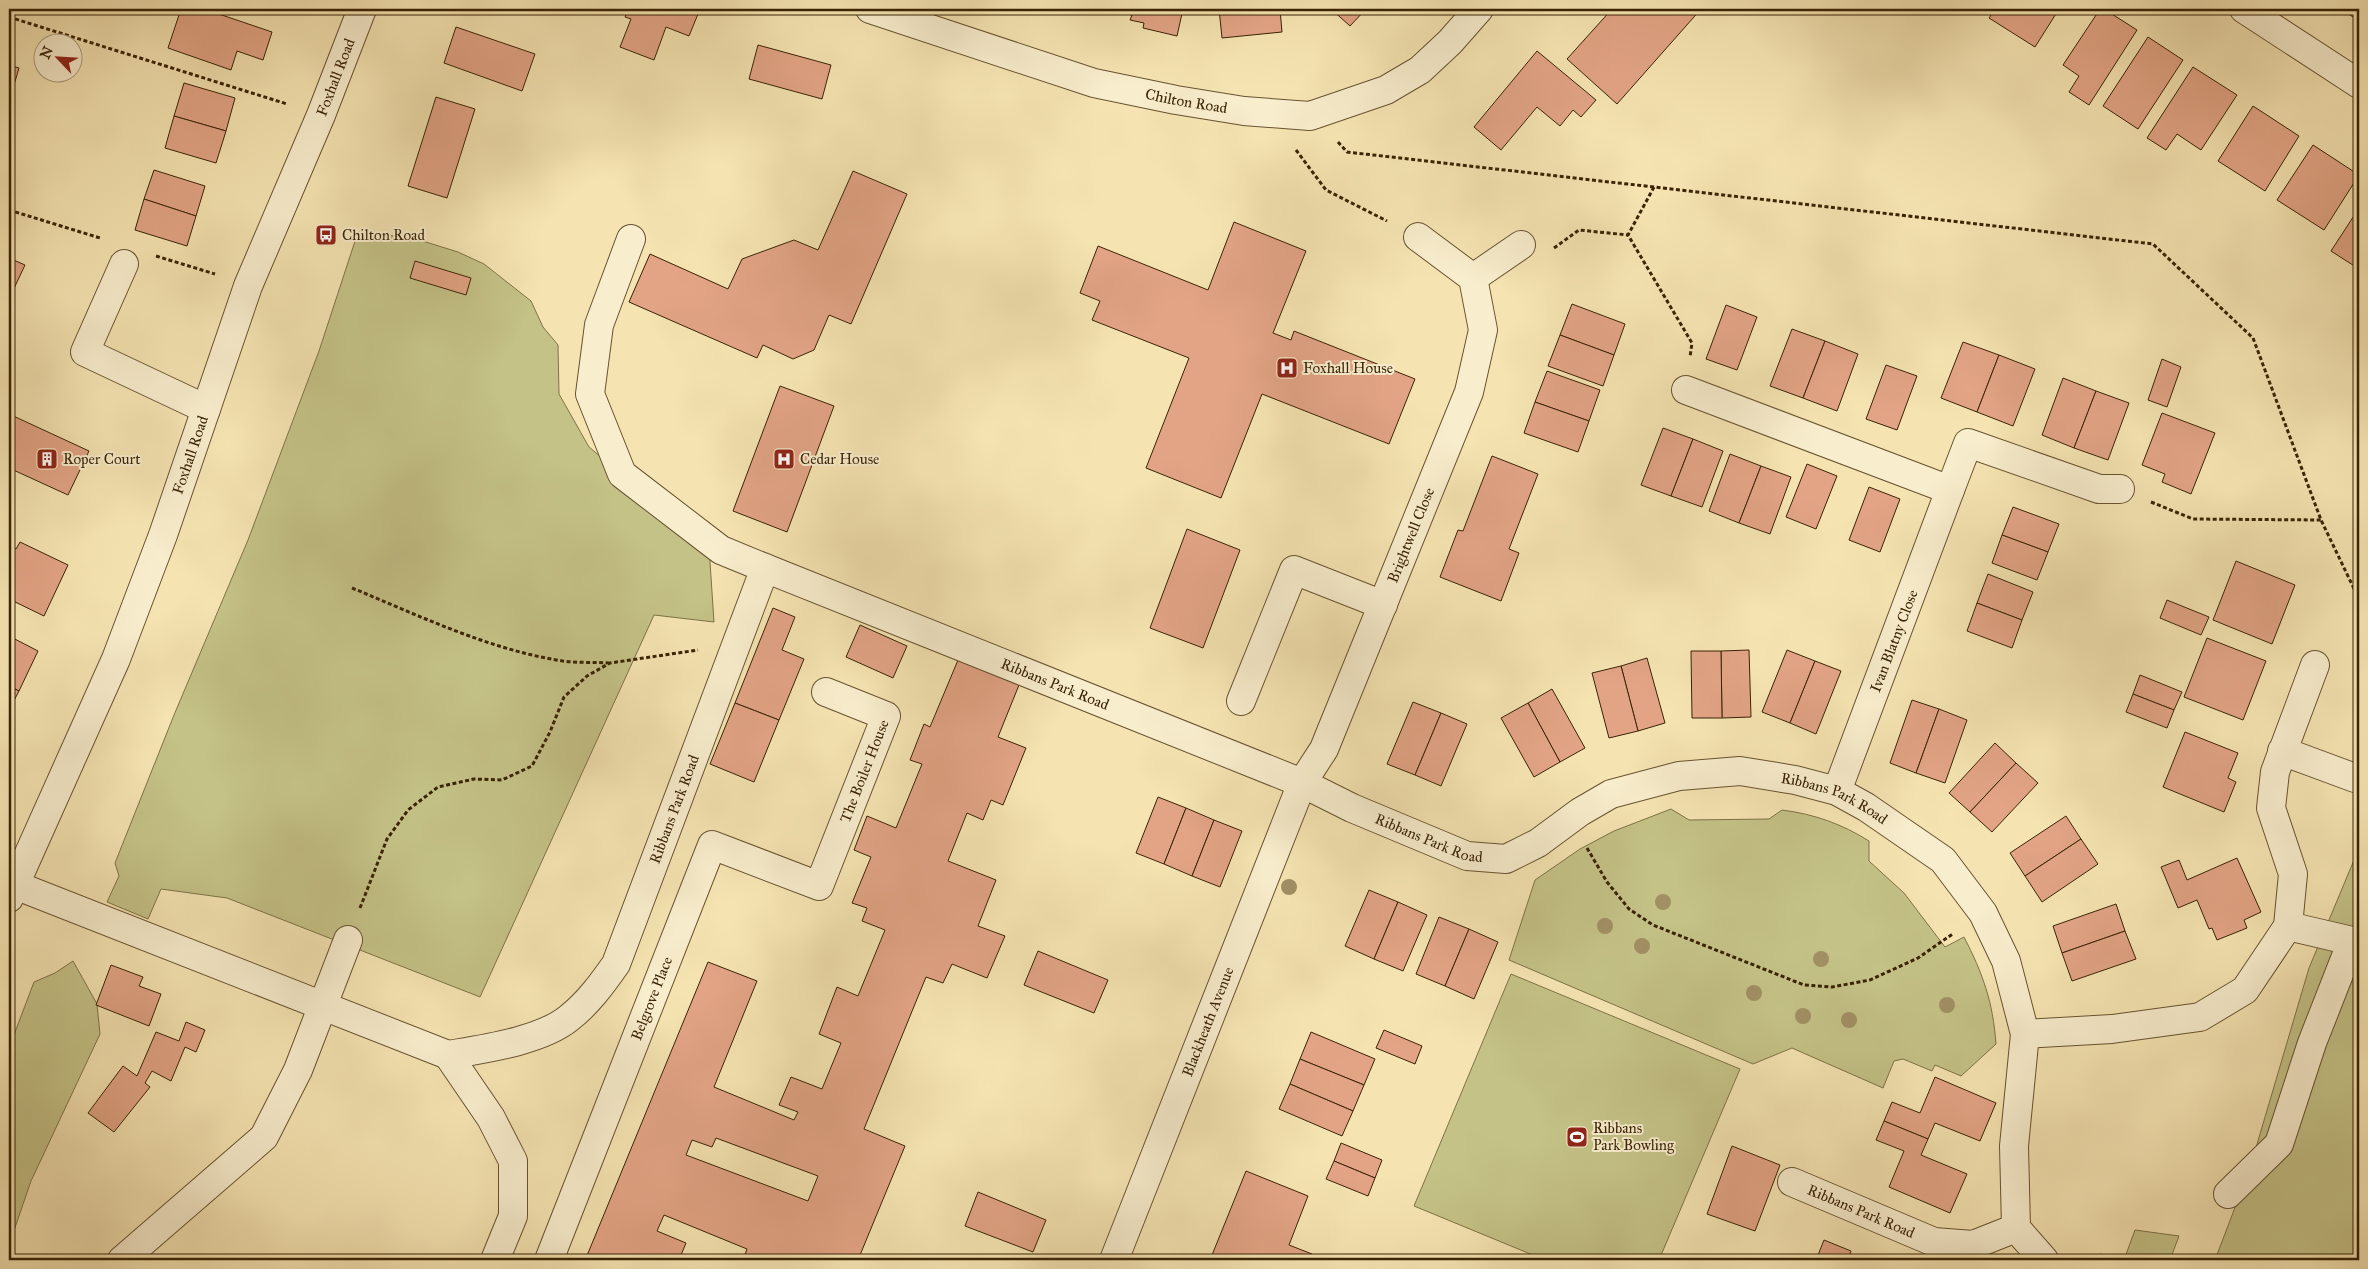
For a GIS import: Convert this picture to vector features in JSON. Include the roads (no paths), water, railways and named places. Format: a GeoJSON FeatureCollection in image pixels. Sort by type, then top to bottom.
{"type":"FeatureCollection","features":[{"type":"Feature","properties":{"kind":"street","name":"Foxhall Road"},"geometry":{"type":"LineString","coordinates":[[12,892],[116,659],[248,286],[320,115],[362,9]]}},
{"type":"Feature","properties":{"kind":"street","name":"Chilton Road"},"geometry":{"type":"LineString","coordinates":[[870,9],[1094,83],[1176,100],[1269,113],[1310,116],[1386,90],[1420,70],[1450,42],[1479,9]]}},
{"type":"Feature","properties":{"kind":"street"},"geometry":{"type":"LineString","coordinates":[[2244,9],[2359,84]]}},
{"type":"Feature","properties":{"kind":"street"},"geometry":{"type":"LineString","coordinates":[[1418,237],[1473,278],[1521,245]]}},
{"type":"Feature","properties":{"kind":"street"},"geometry":{"type":"LineString","coordinates":[[631,239],[599,325],[590,394],[622,474],[721,550],[765,568]]}},
{"type":"Feature","properties":{"kind":"street"},"geometry":{"type":"LineString","coordinates":[[124,264],[85,352],[206,409]]}},
{"type":"Feature","properties":{"kind":"street","name":"Brightwell Close"},"geometry":{"type":"LineString","coordinates":[[1302,783],[1324,749],[1469,392],[1483,330],[1473,278]]}},
{"type":"Feature","properties":{"kind":"street"},"geometry":{"type":"LineString","coordinates":[[1686,390],[1950,490]]}},
{"type":"Feature","properties":{"kind":"street","name":"Ivan Blatny Close"},"geometry":{"type":"LineString","coordinates":[[1837,792],[1968,443],[2099,489],[2120,489]]}},
{"type":"Feature","properties":{"kind":"street","name":"Ribbans Park Road"},"geometry":{"type":"LineString","coordinates":[[448,1055],[530,1038],[567,1020],[597,991],[616,964],[765,568],[1302,783],[1352,808],[1467,856],[1506,859],[1538,843],[1569,820],[1611,794],[1679,776],[1740,771],[1795,780],[1837,792],[1866,807],[1943,860],[1983,913],[2006,961],[2025,1034],[2014,1146],[2016,1228],[1973,1245],[1934,1242],[1792,1182]]}},
{"type":"Feature","properties":{"kind":"street"},"geometry":{"type":"LineString","coordinates":[[1241,701],[1294,570],[1383,605]]}},
{"type":"Feature","properties":{"kind":"street"},"geometry":{"type":"LineString","coordinates":[[2025,1034],[2112,1029],[2200,1018],[2245,990],[2288,926],[2293,874],[2271,808],[2275,772],[2315,665]]}},
{"type":"Feature","properties":{"kind":"street","name":"The Boiler House"},"geometry":{"type":"LineString","coordinates":[[820,886],[886,716],[826,692]]}},
{"type":"Feature","properties":{"kind":"street"},"geometry":{"type":"LineString","coordinates":[[2282,751],[2355,778]]}},
{"type":"Feature","properties":{"kind":"street","name":"Blackheath Avenue"},"geometry":{"type":"LineString","coordinates":[[1114,1260],[1302,783]]}},
{"type":"Feature","properties":{"kind":"street","name":"Belgrove Place"},"geometry":{"type":"LineString","coordinates":[[549,1260],[712,844],[820,886]]}},
{"type":"Feature","properties":{"kind":"street"},"geometry":{"type":"LineString","coordinates":[[12,892],[323,1006],[448,1055],[491,1118],[513,1161],[513,1216],[495,1260]]}},
{"type":"Feature","properties":{"kind":"street"},"geometry":{"type":"LineString","coordinates":[[2228,1194],[2279,1144],[2312,1043],[2352,941],[2288,926]]}},
{"type":"Feature","properties":{"kind":"street"},"geometry":{"type":"LineString","coordinates":[[122,1260],[264,1137],[298,1070],[348,940]]}},
{"type":"Feature","properties":{"kind":"street"},"geometry":{"type":"LineString","coordinates":[[2016,1228],[2044,1260]]}},
{"type":"Feature","properties":{"kind":"place","name":"Chilton Road"},"geometry":{"type":"Point","coordinates":[326,235]}},
{"type":"Feature","properties":{"kind":"place","name":"Foxhall House"},"geometry":{"type":"Point","coordinates":[1287,368]}},
{"type":"Feature","properties":{"kind":"place","name":"Roper Court"},"geometry":{"type":"Point","coordinates":[47,459]}},
{"type":"Feature","properties":{"kind":"place","name":"Cedar House"},"geometry":{"type":"Point","coordinates":[784,459]}},
{"type":"Feature","properties":{"kind":"place","name":"Ribbans Park Bowling"},"geometry":{"type":"Point","coordinates":[1577,1137]}}]}
